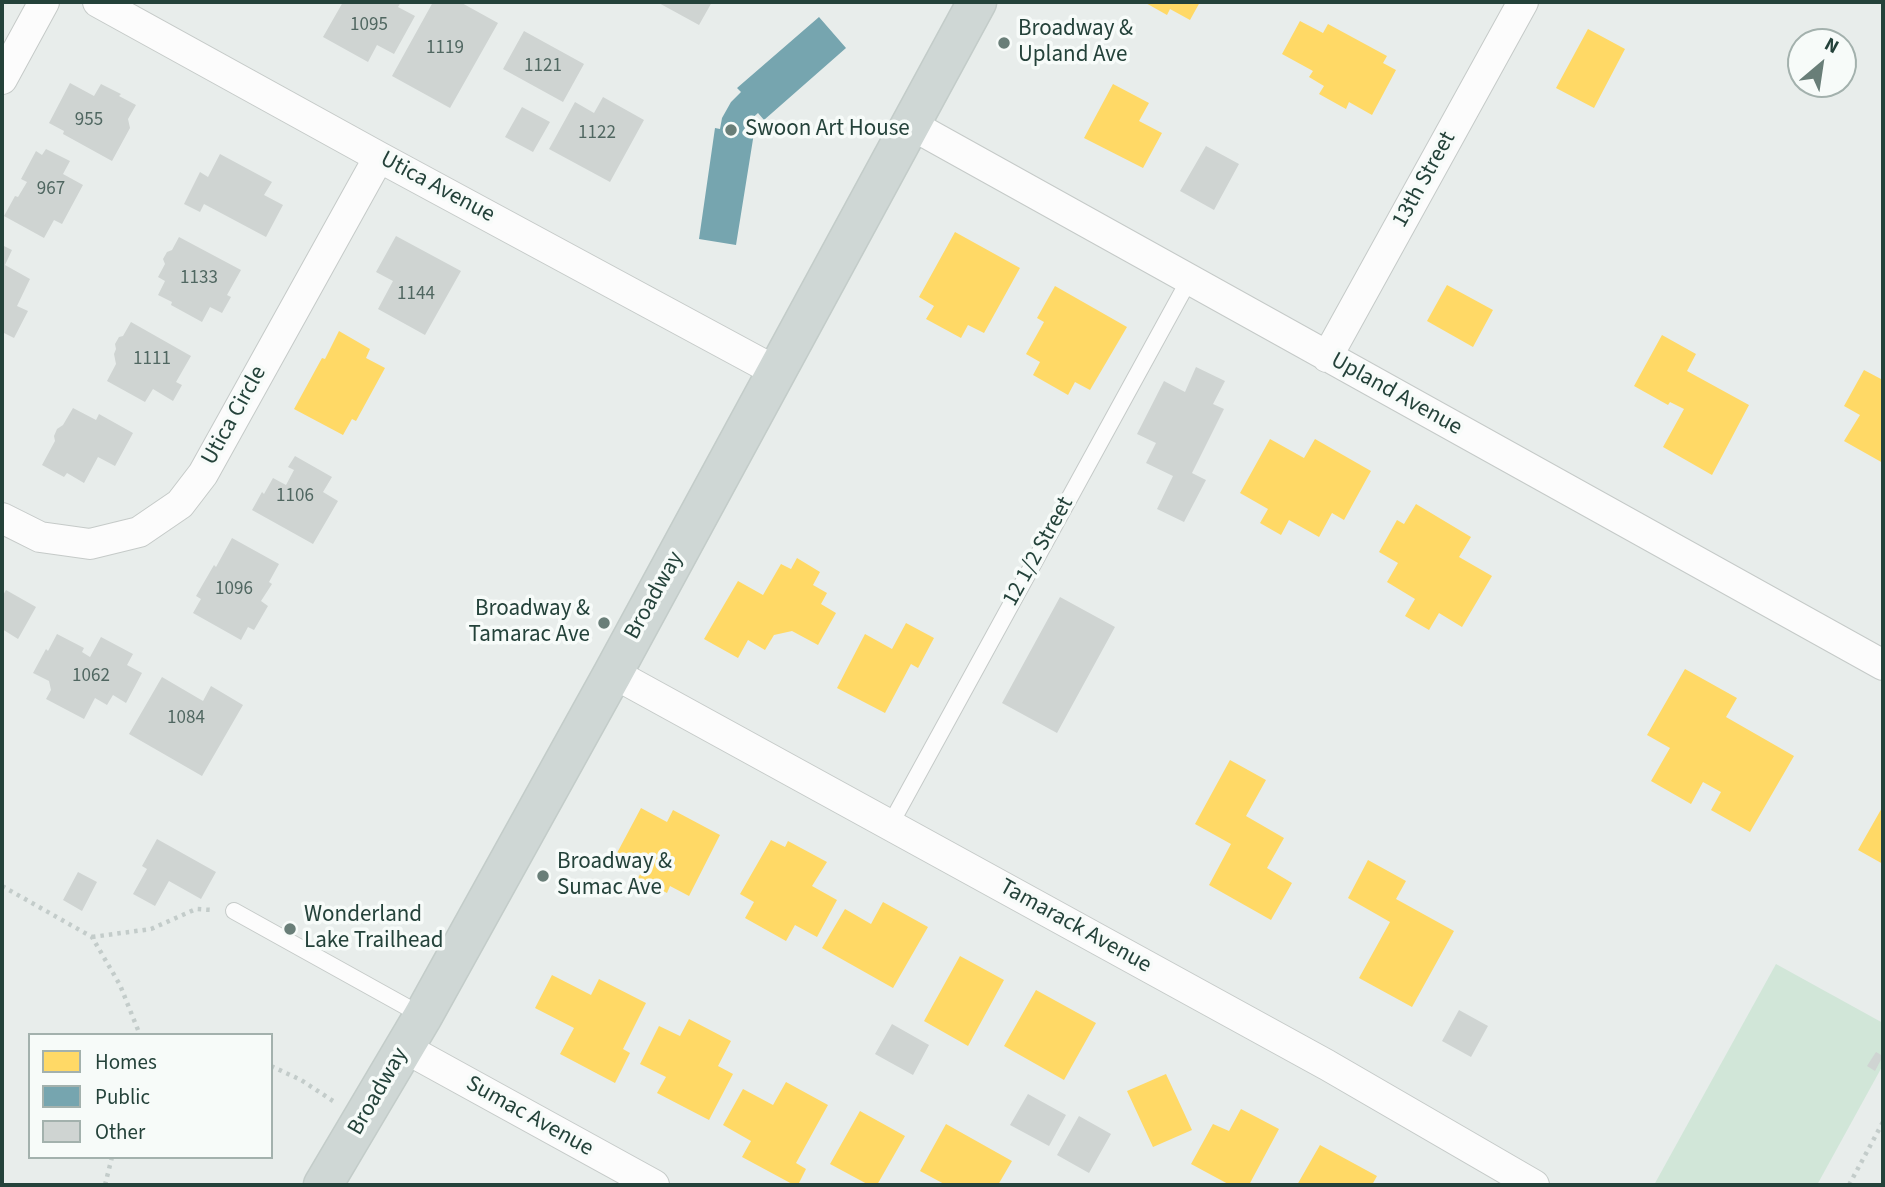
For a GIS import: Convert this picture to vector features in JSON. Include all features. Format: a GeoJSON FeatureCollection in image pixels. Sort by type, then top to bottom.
{"type":"FeatureCollection","features":[{"type":"Feature","properties":{"kind":"main road","name":"Broadway"},"geometry":{"type":"LineString","coordinates":[[323,1185],[414,1032],[613,673],[975,2]]}},
{"type":"Feature","properties":{"kind":"street"},"geometry":{"type":"LineString","coordinates":[[2,79],[44,2]]}},
{"type":"Feature","properties":{"kind":"street","name":"Utica Avenue"},"geometry":{"type":"LineString","coordinates":[[99,2],[777,372]]}},
{"type":"Feature","properties":{"kind":"street","name":"13th Street"},"geometry":{"type":"LineString","coordinates":[[1327,357],[1523,2]]}},
{"type":"Feature","properties":{"kind":"street","name":"Upland Avenue"},"geometry":{"type":"LineString","coordinates":[[910,124],[1883,666]]}},
{"type":"Feature","properties":{"kind":"street","name":"Utica Circle"},"geometry":{"type":"LineString","coordinates":[[2,518],[40,537],[90,544],[139,532],[180,504],[203,474],[379,157]]}},
{"type":"Feature","properties":{"kind":"street","name":"Tamarack Avenue"},"geometry":{"type":"LineString","coordinates":[[613,673],[1326,1065],[1534,1185]]}},
{"type":"Feature","properties":{"kind":"street","name":"Sumac Avenue"},"geometry":{"type":"LineString","coordinates":[[414,1032],[654,1185]]}},
{"type":"Feature","properties":{"kind":"lane","name":"12 1/2 Street"},"geometry":{"type":"LineString","coordinates":[[890,825],[1189,280]]}},
{"type":"Feature","properties":{"kind":"lane"},"geometry":{"type":"LineString","coordinates":[[234,911],[414,1032]]}},
{"type":"Feature","properties":{"kind":"path"},"geometry":{"type":"LineString","coordinates":[[2,886],[92,937],[120,985],[139,1033]]}},
{"type":"Feature","properties":{"kind":"path"},"geometry":{"type":"LineString","coordinates":[[92,937],[151,929],[196,909],[234,911]]}},
{"type":"Feature","properties":{"kind":"path"},"geometry":{"type":"LineString","coordinates":[[273,1067],[301,1080],[362,1121]]}},
{"type":"Feature","properties":{"kind":"path"},"geometry":{"type":"LineString","coordinates":[[1849,1185],[1883,1122]]}},
{"type":"Feature","properties":{"kind":"path"},"geometry":{"type":"LineString","coordinates":[[105,1185],[112,1159]]}},
{"type":"Feature","properties":{"kind":"green space"},"geometry":{"type":"Polygon","coordinates":[[[1776,964],[1883,1023],[1883,1065],[1817,1185],[1654,1185],[1776,964]]]}},
{"type":"Feature","properties":{"kind":"building: Homes"},"geometry":{"type":"Polygon","coordinates":[[[1144,2],[1200,2],[1190,20],[1170,9],[1167,15],[1144,2]]]}},
{"type":"Feature","properties":{"kind":"building: Homes"},"geometry":{"type":"Polygon","coordinates":[[[1300,21],[1323,33],[1328,24],[1387,56],[1383,63],[1396,70],[1372,115],[1349,102],[1346,109],[1319,94],[1324,86],[1309,77],[1313,71],[1282,54],[1300,21]]]}},
{"type":"Feature","properties":{"kind":"building: Homes"},"geometry":{"type":"Polygon","coordinates":[[[1588,29],[1625,49],[1594,108],[1556,88],[1588,29]]]}},
{"type":"Feature","properties":{"kind":"building: Homes"},"geometry":{"type":"Polygon","coordinates":[[[1113,84],[1149,103],[1139,121],[1162,133],[1143,168],[1084,138],[1113,84]]]}},
{"type":"Feature","properties":{"kind":"building: Homes"},"geometry":{"type":"Polygon","coordinates":[[[955,232],[1020,268],[984,333],[968,325],[961,338],[926,319],[934,306],[919,297],[955,232]]]}},
{"type":"Feature","properties":{"kind":"building: Homes"},"geometry":{"type":"Polygon","coordinates":[[[1447,285],[1493,310],[1473,347],[1427,321],[1447,285]]]}},
{"type":"Feature","properties":{"kind":"building: Homes"},"geometry":{"type":"Polygon","coordinates":[[[1055,286],[1127,327],[1090,390],[1075,382],[1068,395],[1033,375],[1040,362],[1026,354],[1044,322],[1037,318],[1055,286]]]}},
{"type":"Feature","properties":{"kind":"building: Homes"},"geometry":{"type":"Polygon","coordinates":[[[339,331],[370,349],[366,358],[385,368],[356,421],[352,419],[343,435],[294,409],[339,331]]]}},
{"type":"Feature","properties":{"kind":"building: Homes"},"geometry":{"type":"Polygon","coordinates":[[[1662,335],[1696,354],[1687,371],[1749,405],[1712,475],[1663,447],[1684,409],[1670,402],[1668,405],[1634,386],[1662,335]]]}},
{"type":"Feature","properties":{"kind":"building: Homes"},"geometry":{"type":"Polygon","coordinates":[[[1864,370],[1881,379],[1883,375],[1883,463],[1844,441],[1860,415],[1844,406],[1864,370]]]}},
{"type":"Feature","properties":{"kind":"building: Homes"},"geometry":{"type":"Polygon","coordinates":[[[1270,439],[1304,458],[1315,439],[1371,471],[1344,520],[1332,513],[1319,537],[1289,520],[1281,535],[1260,523],[1268,509],[1240,493],[1270,439]]]}},
{"type":"Feature","properties":{"kind":"building: Homes"},"geometry":{"type":"Polygon","coordinates":[[[1416,504],[1471,537],[1459,557],[1492,576],[1462,627],[1439,613],[1429,630],[1405,616],[1415,599],[1387,582],[1398,563],[1379,552],[1397,520],[1404,524],[1416,504]]]}},
{"type":"Feature","properties":{"kind":"building: Homes"},"geometry":{"type":"Polygon","coordinates":[[[797,558],[820,572],[813,585],[827,593],[821,604],[836,613],[818,645],[792,631],[774,635],[765,650],[748,640],[738,658],[704,639],[738,581],[763,595],[781,564],[791,569],[797,558]]]}},
{"type":"Feature","properties":{"kind":"building: Homes"},"geometry":{"type":"Polygon","coordinates":[[[906,623],[934,638],[918,668],[911,664],[885,713],[837,688],[865,634],[892,649],[906,623]]]}},
{"type":"Feature","properties":{"kind":"building: Homes"},"geometry":{"type":"Polygon","coordinates":[[[1685,669],[1737,698],[1726,717],[1794,756],[1750,832],[1711,810],[1721,792],[1703,782],[1691,804],[1651,781],[1670,748],[1647,735],[1685,669]]]}},
{"type":"Feature","properties":{"kind":"building: Homes"},"geometry":{"type":"Polygon","coordinates":[[[1230,760],[1266,780],[1246,816],[1284,838],[1267,868],[1292,883],[1271,920],[1209,885],[1231,844],[1195,824],[1230,760]]]}},
{"type":"Feature","properties":{"kind":"building: Homes"},"geometry":{"type":"Polygon","coordinates":[[[1883,806],[1883,864],[1858,850],[1883,806]]]}},
{"type":"Feature","properties":{"kind":"building: Homes"},"geometry":{"type":"Polygon","coordinates":[[[641,808],[667,822],[673,810],[720,835],[689,896],[670,886],[667,893],[638,878],[644,867],[617,853],[641,808]]]}},
{"type":"Feature","properties":{"kind":"building: Homes"},"geometry":{"type":"Polygon","coordinates":[[[771,840],[785,847],[788,841],[827,862],[812,886],[837,900],[817,937],[795,925],[786,941],[745,918],[754,902],[740,894],[771,840]]]}},
{"type":"Feature","properties":{"kind":"building: Homes"},"geometry":{"type":"Polygon","coordinates":[[[1368,860],[1406,881],[1396,899],[1454,931],[1412,1007],[1359,978],[1390,922],[1348,898],[1368,860]]]}},
{"type":"Feature","properties":{"kind":"building: Homes"},"geometry":{"type":"Polygon","coordinates":[[[883,902],[928,927],[893,988],[822,948],[845,909],[871,924],[883,902]]]}},
{"type":"Feature","properties":{"kind":"building: Homes"},"geometry":{"type":"Polygon","coordinates":[[[960,956],[1004,980],[968,1046],[924,1021],[960,956]]]}},
{"type":"Feature","properties":{"kind":"building: Homes"},"geometry":{"type":"Polygon","coordinates":[[[552,975],[591,995],[599,979],[646,1003],[623,1049],[630,1053],[615,1083],[560,1054],[574,1028],[535,1008],[552,975]]]}},
{"type":"Feature","properties":{"kind":"building: Homes"},"geometry":{"type":"Polygon","coordinates":[[[1036,990],[1096,1023],[1064,1080],[1004,1046],[1036,990]]]}},
{"type":"Feature","properties":{"kind":"building: Homes"},"geometry":{"type":"Polygon","coordinates":[[[689,1019],[731,1041],[718,1066],[733,1074],[709,1120],[657,1093],[666,1077],[640,1064],[659,1026],[680,1036],[689,1019]]]}},
{"type":"Feature","properties":{"kind":"building: Homes"},"geometry":{"type":"Polygon","coordinates":[[[1166,1074],[1192,1130],[1153,1147],[1127,1091],[1166,1074]]]}},
{"type":"Feature","properties":{"kind":"building: Homes"},"geometry":{"type":"Polygon","coordinates":[[[786,1082],[828,1105],[796,1163],[806,1169],[798,1185],[742,1157],[751,1141],[723,1125],[743,1089],[773,1105],[786,1082]]]}},
{"type":"Feature","properties":{"kind":"building: Homes"},"geometry":{"type":"Polygon","coordinates":[[[1241,1109],[1279,1129],[1249,1185],[1230,1185],[1191,1164],[1213,1124],[1229,1131],[1241,1109]]]}},
{"type":"Feature","properties":{"kind":"building: Homes"},"geometry":{"type":"Polygon","coordinates":[[[860,1111],[905,1136],[877,1185],[869,1185],[830,1164],[860,1111]]]}},
{"type":"Feature","properties":{"kind":"building: Homes"},"geometry":{"type":"Polygon","coordinates":[[[946,1124],[1012,1161],[998,1185],[946,1185],[920,1171],[946,1124]]]}},
{"type":"Feature","properties":{"kind":"building: Homes"},"geometry":{"type":"Polygon","coordinates":[[[1320,1145],[1377,1176],[1372,1185],[1297,1185],[1320,1145]]]}},
{"type":"Feature","properties":{"kind":"building: Public","name":"Swoon Art House"},"geometry":{"type":"Polygon","coordinates":[[[819,17],[846,48],[764,120],[758,113],[748,122],[747,131],[754,133],[736,245],[699,239],[715,128],[720,129],[722,118],[731,102],[741,92],[737,88],[819,17]]]}},
{"type":"Feature","properties":{"kind":"building: Other"},"geometry":{"type":"Polygon","coordinates":[[[343,2],[401,2],[398,7],[415,16],[394,54],[377,45],[368,62],[323,37],[343,2]]]}},
{"type":"Feature","properties":{"kind":"building: Other"},"geometry":{"type":"Polygon","coordinates":[[[433,2],[460,2],[498,23],[450,108],[392,76],[433,2]]]}},
{"type":"Feature","properties":{"kind":"building: Other"},"geometry":{"type":"Polygon","coordinates":[[[657,2],[712,2],[699,25],[657,2]]]}},
{"type":"Feature","properties":{"kind":"building: Other"},"geometry":{"type":"Polygon","coordinates":[[[524,31],[584,64],[563,102],[503,69],[524,31]]]}},
{"type":"Feature","properties":{"kind":"building: Other"},"geometry":{"type":"Polygon","coordinates":[[[70,83],[94,96],[101,84],[136,105],[128,119],[130,128],[112,161],[63,134],[64,131],[49,123],[70,83]]]}},
{"type":"Feature","properties":{"kind":"building: Other"},"geometry":{"type":"Polygon","coordinates":[[[603,97],[644,120],[610,182],[549,149],[575,102],[594,113],[603,97]]]}},
{"type":"Feature","properties":{"kind":"building: Other"},"geometry":{"type":"Polygon","coordinates":[[[522,107],[550,122],[533,152],[505,137],[522,107]]]}},
{"type":"Feature","properties":{"kind":"building: Other"},"geometry":{"type":"Polygon","coordinates":[[[1206,146],[1239,164],[1214,210],[1180,191],[1206,146]]]}},
{"type":"Feature","properties":{"kind":"building: Other"},"geometry":{"type":"Polygon","coordinates":[[[46,149],[70,161],[63,174],[83,185],[62,224],[54,220],[44,238],[4,216],[27,182],[21,179],[36,151],[42,155],[46,149]]]}},
{"type":"Feature","properties":{"kind":"building: Other"},"geometry":{"type":"Polygon","coordinates":[[[220,154],[272,182],[264,195],[283,205],[266,237],[204,204],[200,212],[184,204],[200,172],[208,177],[220,154]]]}},
{"type":"Feature","properties":{"kind":"building: Other"},"geometry":{"type":"Polygon","coordinates":[[[396,236],[461,271],[425,335],[378,309],[393,281],[376,272],[396,236]]]}},
{"type":"Feature","properties":{"kind":"building: Other"},"geometry":{"type":"Polygon","coordinates":[[[179,237],[241,270],[227,295],[231,297],[222,313],[210,307],[202,322],[158,295],[165,281],[158,277],[165,264],[163,259],[179,237]]]}},
{"type":"Feature","properties":{"kind":"building: Other"},"geometry":{"type":"Polygon","coordinates":[[[2,245],[12,250],[5,265],[30,279],[17,306],[28,311],[14,338],[2,332],[2,245]]]}},
{"type":"Feature","properties":{"kind":"building: Other"},"geometry":{"type":"Polygon","coordinates":[[[131,322],[191,356],[176,382],[182,385],[173,401],[153,389],[145,402],[107,381],[116,364],[115,344],[131,322]]]}},
{"type":"Feature","properties":{"kind":"building: Other"},"geometry":{"type":"Polygon","coordinates":[[[1196,367],[1225,381],[1213,404],[1224,409],[1192,473],[1206,480],[1184,522],[1157,509],[1173,476],[1146,463],[1156,443],[1137,434],[1164,381],[1185,392],[1196,367]]]}},
{"type":"Feature","properties":{"kind":"building: Other"},"geometry":{"type":"Polygon","coordinates":[[[73,408],[96,420],[99,414],[133,433],[115,466],[98,457],[84,483],[67,473],[64,477],[42,465],[55,441],[57,429],[63,425],[73,408]]]}},
{"type":"Feature","properties":{"kind":"building: Other"},"geometry":{"type":"Polygon","coordinates":[[[295,456],[332,477],[323,492],[338,501],[313,544],[252,510],[273,478],[286,485],[294,470],[288,467],[295,456]]]}},
{"type":"Feature","properties":{"kind":"building: Other"},"geometry":{"type":"Polygon","coordinates":[[[232,538],[279,564],[269,582],[272,584],[261,601],[268,606],[254,630],[248,627],[241,640],[193,613],[201,599],[196,596],[232,538]]]}},
{"type":"Feature","properties":{"kind":"building: Other"},"geometry":{"type":"Polygon","coordinates":[[[6,590],[36,607],[18,639],[2,629],[2,597],[6,590]]]}},
{"type":"Feature","properties":{"kind":"building: Other"},"geometry":{"type":"Polygon","coordinates":[[[1060,597],[1115,627],[1057,733],[1002,703],[1060,597]]]}},
{"type":"Feature","properties":{"kind":"building: Other"},"geometry":{"type":"Polygon","coordinates":[[[57,634],[84,648],[82,652],[90,657],[101,637],[133,654],[127,665],[142,673],[126,703],[113,695],[107,705],[95,698],[84,719],[46,699],[51,690],[49,681],[33,673],[57,634]]]}},
{"type":"Feature","properties":{"kind":"building: Other"},"geometry":{"type":"Polygon","coordinates":[[[162,677],[203,701],[211,686],[243,705],[202,776],[129,734],[162,677]]]}},
{"type":"Feature","properties":{"kind":"building: Other"},"geometry":{"type":"Polygon","coordinates":[[[157,839],[216,872],[201,899],[169,881],[155,906],[133,894],[147,869],[142,866],[157,839]]]}},
{"type":"Feature","properties":{"kind":"building: Other"},"geometry":{"type":"Polygon","coordinates":[[[78,872],[97,882],[82,911],[63,900],[78,872]]]}},
{"type":"Feature","properties":{"kind":"building: Other"},"geometry":{"type":"Polygon","coordinates":[[[1459,1010],[1488,1026],[1471,1057],[1442,1041],[1459,1010]]]}},
{"type":"Feature","properties":{"kind":"building: Other"},"geometry":{"type":"Polygon","coordinates":[[[892,1024],[929,1045],[913,1075],[875,1054],[892,1024]]]}},
{"type":"Feature","properties":{"kind":"building: Other"},"geometry":{"type":"Polygon","coordinates":[[[1876,1052],[1883,1056],[1875,1071],[1867,1066],[1876,1052]]]}},
{"type":"Feature","properties":{"kind":"building: Other"},"geometry":{"type":"Polygon","coordinates":[[[1028,1094],[1066,1115],[1049,1146],[1010,1125],[1028,1094]]]}},
{"type":"Feature","properties":{"kind":"building: Other"},"geometry":{"type":"Polygon","coordinates":[[[1079,1116],[1111,1134],[1089,1173],[1057,1155],[1079,1116]]]}},
{"type":"Feature","properties":{"kind":"place","name":"Broadway & Upland Ave"},"geometry":{"type":"Point","coordinates":[1004,43]}},
{"type":"Feature","properties":{"kind":"place","name":"Swoon Art House"},"geometry":{"type":"Point","coordinates":[731,130]}},
{"type":"Feature","properties":{"kind":"place","name":"Broadway & Tamarac Ave"},"geometry":{"type":"Point","coordinates":[604,623]}},
{"type":"Feature","properties":{"kind":"place","name":"Broadway & Sumac Ave"},"geometry":{"type":"Point","coordinates":[543,876]}},
{"type":"Feature","properties":{"kind":"place","name":"Wonderland Lake Trailhead"},"geometry":{"type":"Point","coordinates":[290,929]}}]}
